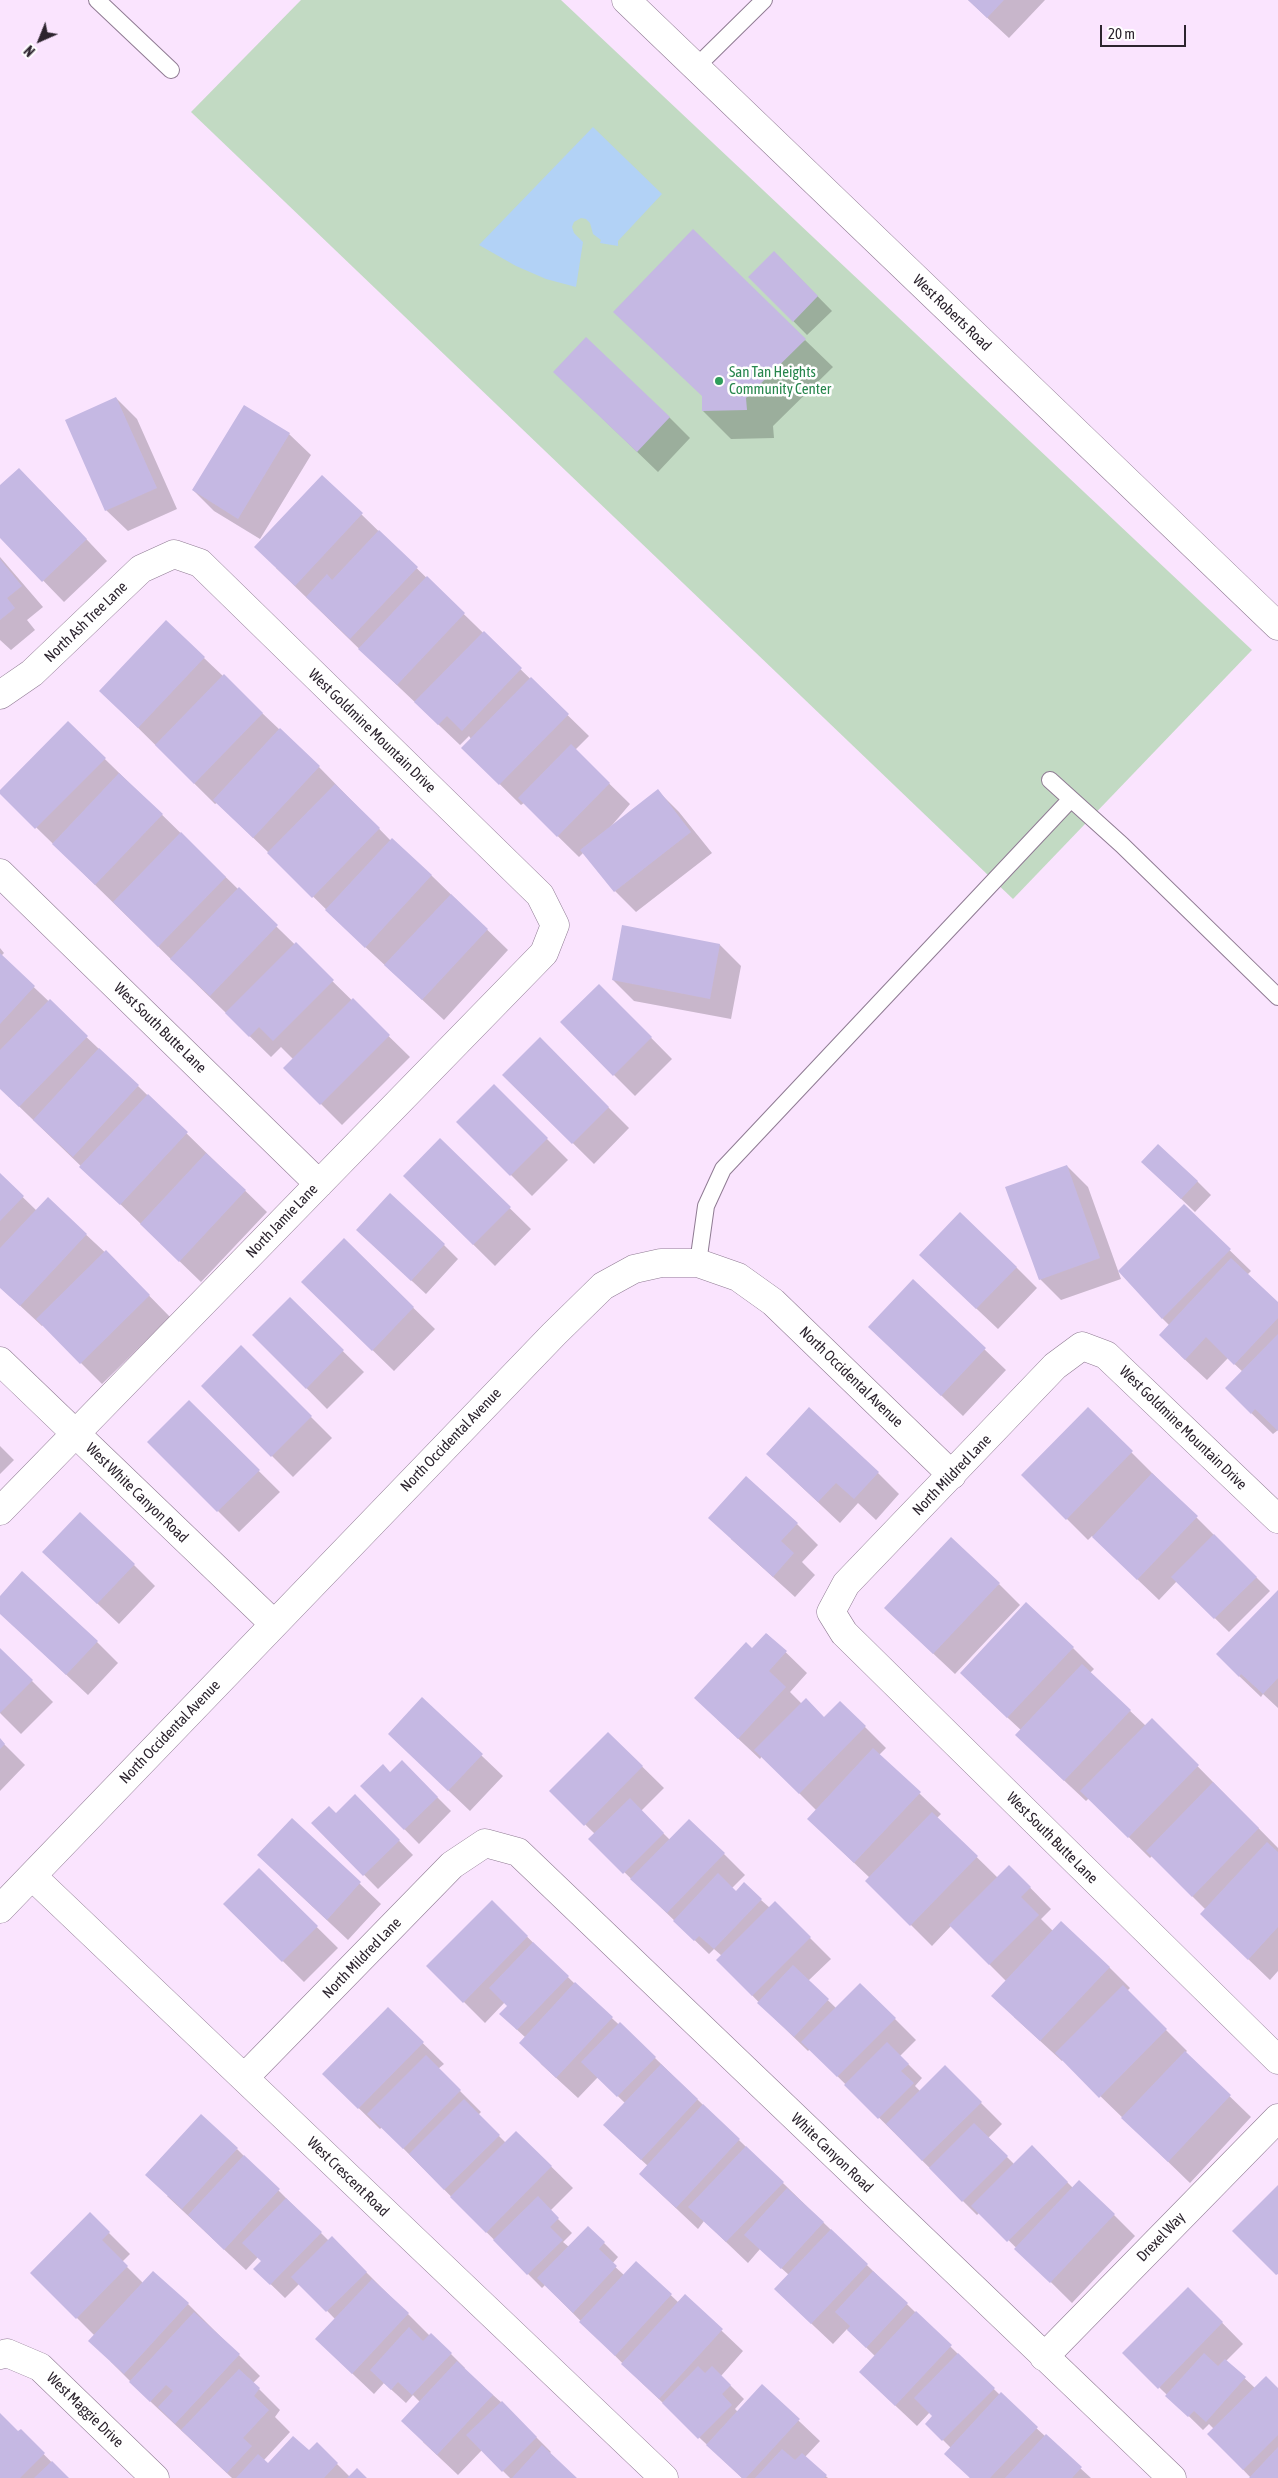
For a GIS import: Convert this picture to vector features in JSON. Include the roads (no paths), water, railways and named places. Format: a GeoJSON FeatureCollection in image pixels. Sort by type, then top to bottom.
{"type":"FeatureCollection","features":[{"type":"Feature","properties":{"kind":"street","name":"West Roberts Road"},"geometry":{"type":"LineString","coordinates":[[626,0],[1278,626]]}},
{"type":"Feature","properties":{"kind":"street","name":"North Ash Tree Lane"},"geometry":{"type":"LineString","coordinates":[[0,695],[32,673],[141,569],[174,554]]}},
{"type":"Feature","properties":{"kind":"street","name":"West Goldmine Mountain Drive"},"geometry":{"type":"LineString","coordinates":[[174,554],[200,564],[215,577],[540,895],[555,925]]}},
{"type":"Feature","properties":{"kind":"street","name":"West South Butte Lane"},"geometry":{"type":"LineString","coordinates":[[0,873],[319,1184]]}},
{"type":"Feature","properties":{"kind":"street","name":"North Jamie Lane"},"geometry":{"type":"LineString","coordinates":[[0,1511],[544,953],[555,925]]}},
{"type":"Feature","properties":{"kind":"street","name":"North Occidental Avenue"},"geometry":{"type":"LineString","coordinates":[[0,1909],[554,1334],[603,1286],[634,1269],[662,1263],[698,1263],[738,1277],[774,1302],[952,1475]]}},
{"type":"Feature","properties":{"kind":"street","name":"West Goldmine Mountain Drive"},"geometry":{"type":"LineString","coordinates":[[1082,1346],[1106,1355],[1278,1519]]}},
{"type":"Feature","properties":{"kind":"street","name":"North Mildred Lane"},"geometry":{"type":"LineString","coordinates":[[832,1612],[846,1584],[1055,1366],[1082,1346]]}},
{"type":"Feature","properties":{"kind":"street","name":"West White Canyon Road"},"geometry":{"type":"LineString","coordinates":[[0,1361],[274,1624]]}},
{"type":"Feature","properties":{"kind":"street","name":"West South Butte Lane"},"geometry":{"type":"LineString","coordinates":[[832,1612],[844,1633],[1278,2060]]}},
{"type":"Feature","properties":{"kind":"street","name":"North Mildred Lane"},"geometry":{"type":"LineString","coordinates":[[244,2078],[452,1865],[485,1844]]}},
{"type":"Feature","properties":{"kind":"street","name":"White Canyon Road"},"geometry":{"type":"LineString","coordinates":[[485,1844],[518,1852],[1172,2478]]}},
{"type":"Feature","properties":{"kind":"street","name":"West Crescent Road"},"geometry":{"type":"LineString","coordinates":[[32,1876],[664,2478]]}},
{"type":"Feature","properties":{"kind":"street","name":"Drexel Way"},"geometry":{"type":"LineString","coordinates":[[1044,2357],[1278,2118]]}},
{"type":"Feature","properties":{"kind":"street","name":"West Maggie Drive"},"geometry":{"type":"LineString","coordinates":[[3,2354],[40,2367],[155,2478]]}},
{"type":"Feature","properties":{"kind":"lane"},"geometry":{"type":"LineString","coordinates":[[97,0],[171,70]]}},
{"type":"Feature","properties":{"kind":"lane"},"geometry":{"type":"LineString","coordinates":[[696,67],[764,0]]}},
{"type":"Feature","properties":{"kind":"lane"},"geometry":{"type":"LineString","coordinates":[[1050,780],[1122,845],[1278,997]]}},
{"type":"Feature","properties":{"kind":"lane"},"geometry":{"type":"LineString","coordinates":[[698,1263],[706,1206],[722,1169],[1071,799]]}},
{"type":"Feature","properties":{"kind":"water"},"geometry":{"type":"Polygon","coordinates":[[[593,127],[662,194],[618,241],[618,246],[600,243],[601,240],[593,234],[590,223],[586,219],[581,218],[574,222],[572,227],[574,233],[583,242],[576,287],[546,279],[516,266],[479,245],[593,127]]]}},
{"type":"Feature","properties":{"kind":"place","name":"San Tan Heights Community Center"},"geometry":{"type":"Point","coordinates":[719,381]}}]}
